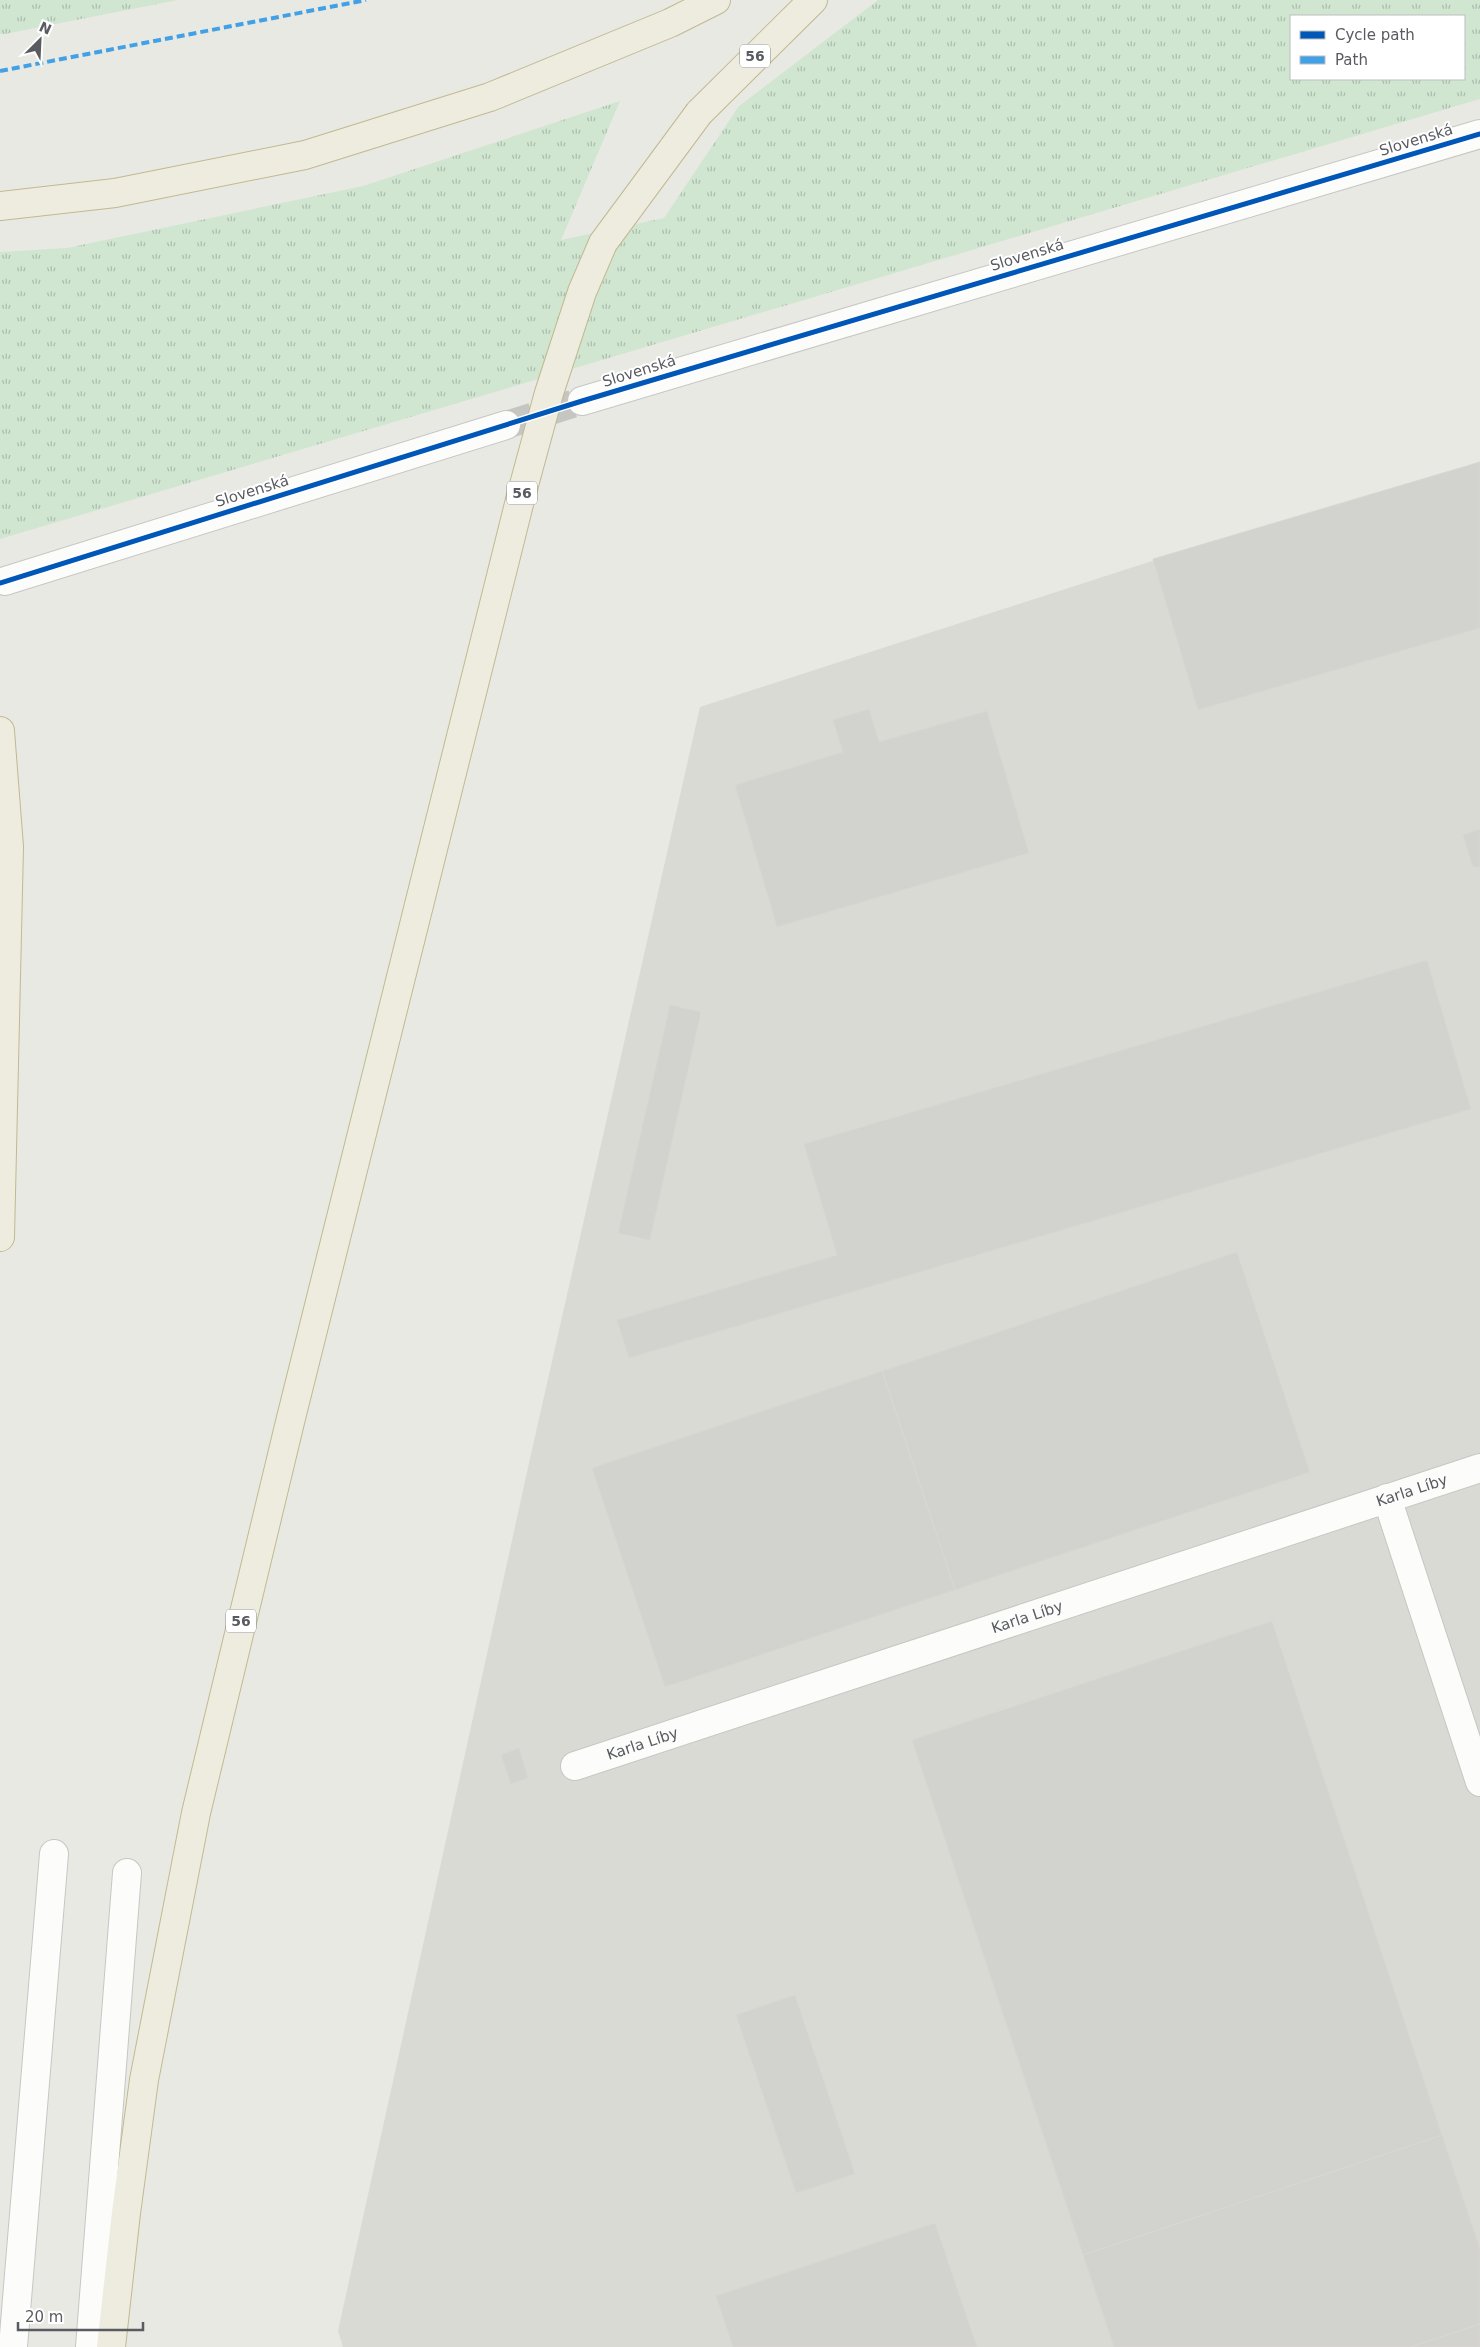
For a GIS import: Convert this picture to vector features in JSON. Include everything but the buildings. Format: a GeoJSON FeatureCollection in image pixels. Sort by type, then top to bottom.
{"type":"FeatureCollection","features":[{"type":"Feature","properties":{"kind":"highway"},"geometry":{"type":"LineString","coordinates":[[0,206],[114,193],[306,155],[490,98],[670,23],[716,0]]}},
{"type":"Feature","properties":{"kind":"highway","name":"56"},"geometry":{"type":"LineString","coordinates":[[111,2347],[126,2213],[144,2080],[196,1813],[290,1422],[521,496],[549,393],[582,292],[603,243],[699,113],[813,0]]}},
{"type":"Feature","properties":{"kind":"highway"},"geometry":{"type":"LineString","coordinates":[[0,731],[8,847],[8,928],[0,1237]]}},
{"type":"Feature","properties":{"kind":"street","name":"Slovenská"},"geometry":{"type":"LineString","coordinates":[[582,401],[1480,134]]}},
{"type":"Feature","properties":{"kind":"street","name":"Slovenská"},"geometry":{"type":"LineString","coordinates":[[5,581],[506,424]]}},
{"type":"Feature","properties":{"kind":"street","name":"Karla Líby"},"geometry":{"type":"LineString","coordinates":[[575,1766],[1480,1468]]}},
{"type":"Feature","properties":{"kind":"street"},"geometry":{"type":"LineString","coordinates":[[1387,1498],[1480,1782]]}},
{"type":"Feature","properties":{"kind":"street"},"geometry":{"type":"LineString","coordinates":[[13,2347],[54,1854]]}},
{"type":"Feature","properties":{"kind":"street"},"geometry":{"type":"LineString","coordinates":[[90,2347],[127,1872]]}},
{"type":"Feature","properties":{"kind":"shaded area"},"geometry":{"type":"Polygon","coordinates":[[[1480,464],[1480,2347],[343,2347],[338,2331],[531,1454],[700,707],[1152,561],[1480,464]]]}},
{"type":"Feature","properties":{"kind":"green space"},"geometry":{"type":"Polygon","coordinates":[[[0,0],[178,0],[0,34],[0,0]]]}},
{"type":"Feature","properties":{"kind":"green space"},"geometry":{"type":"Polygon","coordinates":[[[878,0],[1480,0],[1480,99],[0,539],[0,252],[67,248],[363,186],[620,101],[561,240],[664,218],[739,106],[878,0]]]}},
{"type":"Feature","properties":{"kind":"tunnel"},"geometry":{"type":"LineString","coordinates":[[506,425],[582,401]]}},
{"type":"Feature","properties":{"kind":"marked path"},"geometry":{"type":"LineString","coordinates":[[0,71],[366,0]]}},
{"type":"Feature","properties":{"kind":"cycle path"},"geometry":{"type":"LineString","coordinates":[[0,583],[582,401],[1480,134]]}}]}
